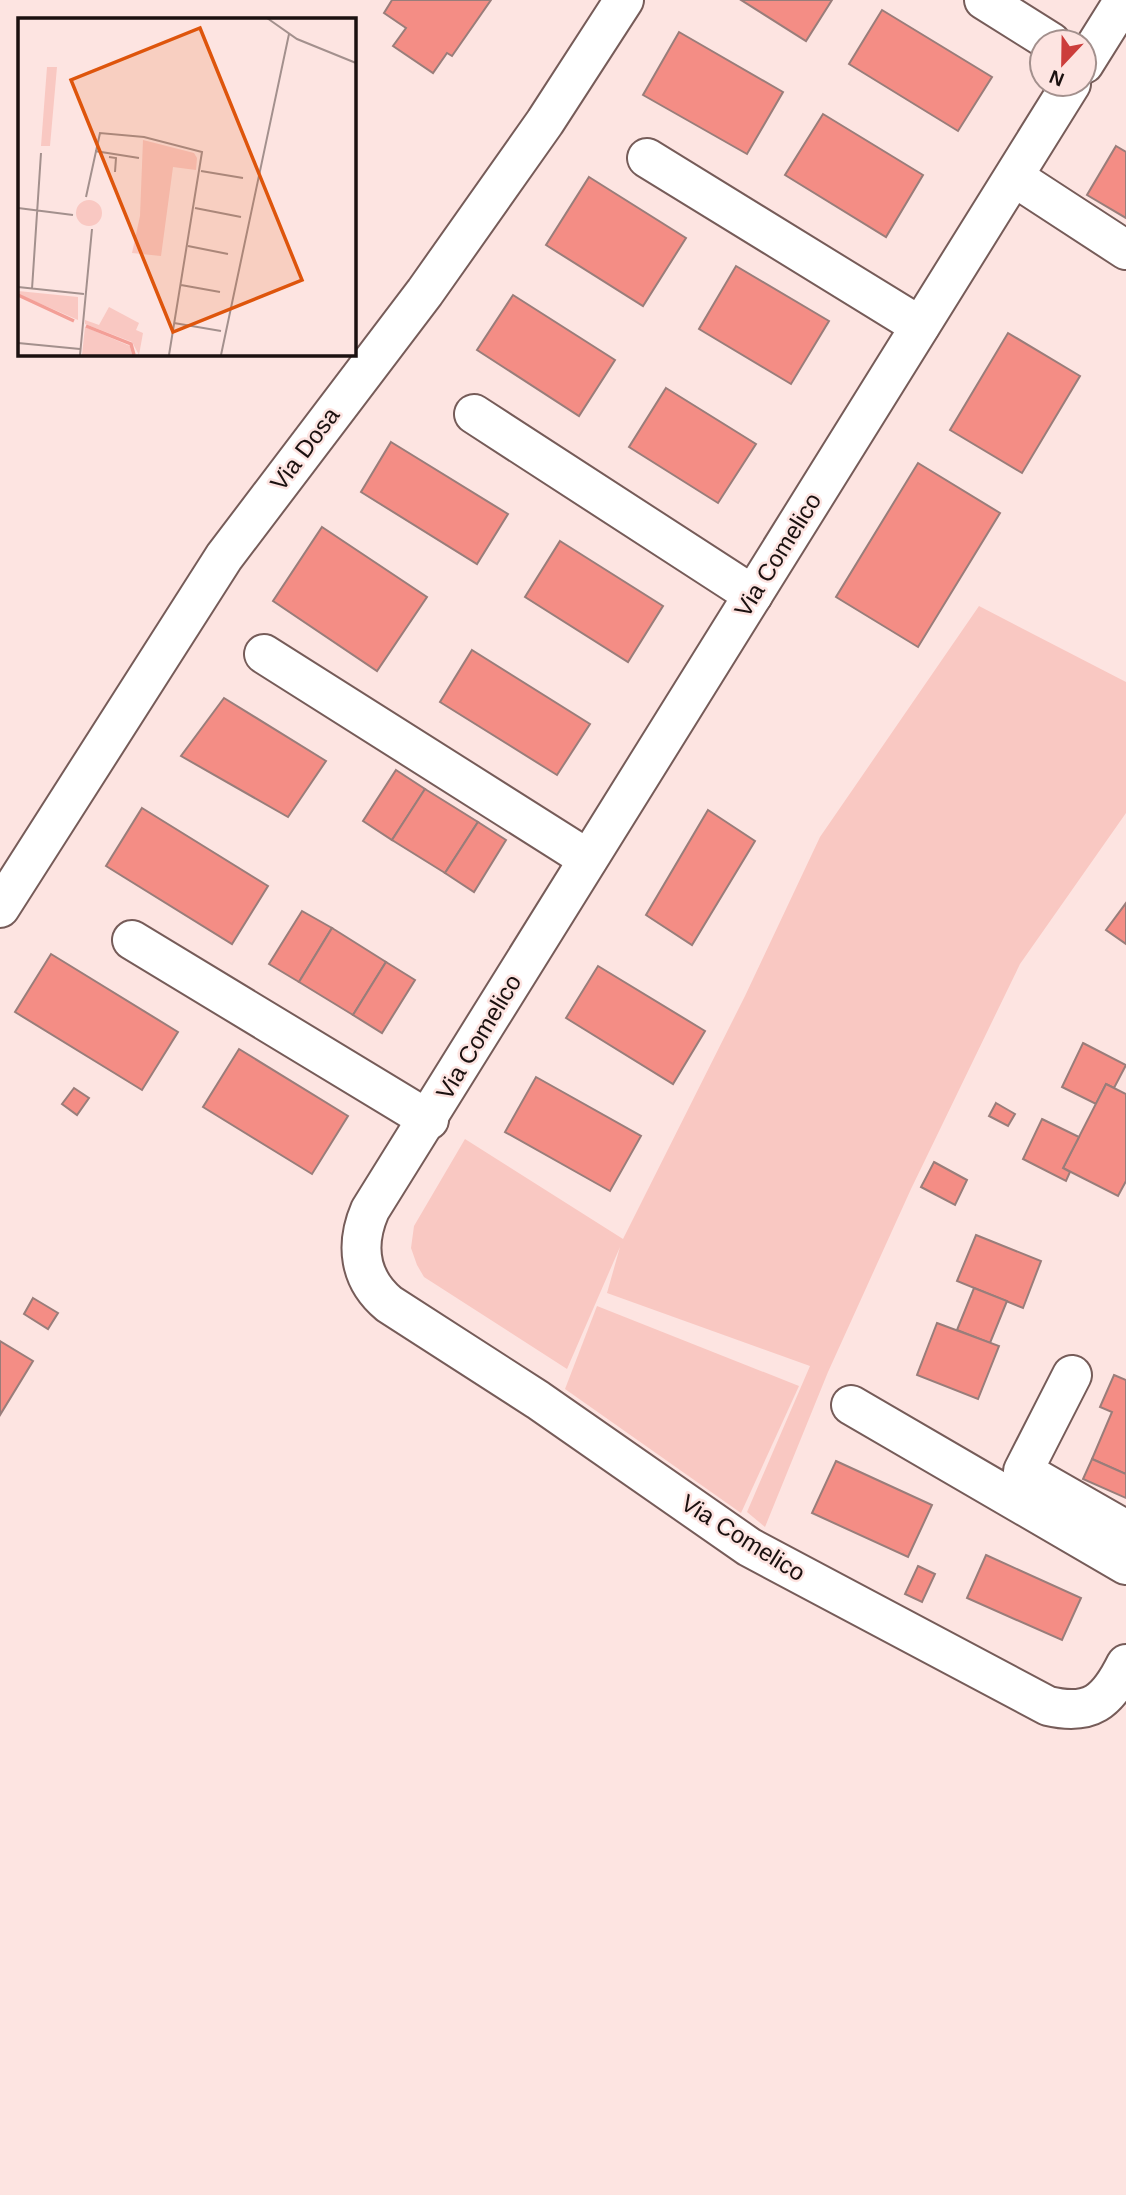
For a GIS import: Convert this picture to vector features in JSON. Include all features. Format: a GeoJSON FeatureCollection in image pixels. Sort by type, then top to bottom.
{"type":"FeatureCollection","features":[{"type":"Feature","properties":{"kind":"street","name":"Via Dosa"},"geometry":{"type":"LineString","coordinates":[[0,908],[224,557],[433,281],[545,122],[624,0]]}},
{"type":"Feature","properties":{"kind":"street"},"geometry":{"type":"LineString","coordinates":[[984,0],[1029,28]]}},
{"type":"Feature","properties":{"kind":"street"},"geometry":{"type":"LineString","coordinates":[[1098,41],[1124,0]]}},
{"type":"Feature","properties":{"kind":"street","name":"Via Comelico"},"geometry":{"type":"LineString","coordinates":[[1062,98],[364,1223],[360,1240],[364,1272],[378,1295],[531,1395],[749,1547],[1048,1706],[1068,1711],[1086,1709],[1101,1701],[1115,1686],[1126,1664]]}},
{"type":"Feature","properties":{"kind":"street"},"geometry":{"type":"LineString","coordinates":[[647,158],[920,326]]}},
{"type":"Feature","properties":{"kind":"street"},"geometry":{"type":"LineString","coordinates":[[1014,177],[1126,250]]}},
{"type":"Feature","properties":{"kind":"street"},"geometry":{"type":"LineString","coordinates":[[474,414],[754,595]]}},
{"type":"Feature","properties":{"kind":"street"},"geometry":{"type":"LineString","coordinates":[[264,654],[588,859]]}},
{"type":"Feature","properties":{"kind":"street"},"geometry":{"type":"LineString","coordinates":[[132,940],[429,1120]]}},
{"type":"Feature","properties":{"kind":"street"},"geometry":{"type":"LineString","coordinates":[[1072,1374],[1023,1471],[1126,1530]]}},
{"type":"Feature","properties":{"kind":"street"},"geometry":{"type":"LineString","coordinates":[[850,1405],[1126,1565]]}},
{"type":"Feature","properties":{"kind":"shaded area"},"geometry":{"type":"Polygon","coordinates":[[[979,606],[1126,682],[1126,813],[1020,964],[911,1189],[828,1372],[765,1527],[747,1512],[810,1366],[607,1293],[620,1247],[567,1369],[424,1277],[411,1248],[414,1226],[465,1139],[623,1239],[745,996],[820,837],[979,606]]]}},
{"type":"Feature","properties":{"kind":"shaded area"},"geometry":{"type":"Polygon","coordinates":[[[597,1306],[799,1386],[741,1513],[565,1389],[597,1306]]]}},
{"type":"Feature","properties":{"kind":"building"},"geometry":{"type":"Polygon","coordinates":[[[392,0],[491,0],[452,56],[447,53],[433,73],[393,46],[406,28],[384,13],[392,0]]]}},
{"type":"Feature","properties":{"kind":"building"},"geometry":{"type":"Polygon","coordinates":[[[741,0],[832,0],[806,41],[741,0]]]}},
{"type":"Feature","properties":{"kind":"building"},"geometry":{"type":"Polygon","coordinates":[[[882,10],[992,77],[958,131],[849,64],[882,10]]]}},
{"type":"Feature","properties":{"kind":"building"},"geometry":{"type":"Polygon","coordinates":[[[679,32],[783,92],[747,154],[643,95],[679,32]]]}},
{"type":"Feature","properties":{"kind":"building"},"geometry":{"type":"Polygon","coordinates":[[[823,114],[923,175],[886,237],[785,175],[823,114]]]}},
{"type":"Feature","properties":{"kind":"building"},"geometry":{"type":"Polygon","coordinates":[[[1116,146],[1126,152],[1126,218],[1087,195],[1116,146]]]}},
{"type":"Feature","properties":{"kind":"building"},"geometry":{"type":"Polygon","coordinates":[[[589,177],[686,238],[643,306],[546,245],[589,177]]]}},
{"type":"Feature","properties":{"kind":"building"},"geometry":{"type":"Polygon","coordinates":[[[736,266],[829,321],[791,384],[699,329],[736,266]]]}},
{"type":"Feature","properties":{"kind":"building"},"geometry":{"type":"Polygon","coordinates":[[[513,295],[615,360],[579,416],[477,350],[513,295]]]}},
{"type":"Feature","properties":{"kind":"building"},"geometry":{"type":"Polygon","coordinates":[[[1008,333],[1080,376],[1022,473],[950,430],[1008,333]]]}},
{"type":"Feature","properties":{"kind":"building"},"geometry":{"type":"Polygon","coordinates":[[[666,388],[756,444],[718,503],[629,447],[666,388]]]}},
{"type":"Feature","properties":{"kind":"building"},"geometry":{"type":"Polygon","coordinates":[[[391,442],[508,514],[477,564],[361,492],[391,442]]]}},
{"type":"Feature","properties":{"kind":"building"},"geometry":{"type":"Polygon","coordinates":[[[918,463],[1000,513],[918,647],[836,597],[918,463]]]}},
{"type":"Feature","properties":{"kind":"building"},"geometry":{"type":"Polygon","coordinates":[[[322,527],[427,597],[377,671],[273,601],[322,527]]]}},
{"type":"Feature","properties":{"kind":"building"},"geometry":{"type":"Polygon","coordinates":[[[560,541],[663,606],[628,662],[525,597],[560,541]]]}},
{"type":"Feature","properties":{"kind":"building"},"geometry":{"type":"Polygon","coordinates":[[[472,650],[590,724],[557,775],[440,702],[472,650]]]}},
{"type":"Feature","properties":{"kind":"building"},"geometry":{"type":"Polygon","coordinates":[[[224,698],[326,761],[288,817],[181,756],[224,698]]]}},
{"type":"Feature","properties":{"kind":"building"},"geometry":{"type":"Polygon","coordinates":[[[396,770],[425,789],[392,840],[363,821],[396,770]]]}},
{"type":"Feature","properties":{"kind":"building"},"geometry":{"type":"Polygon","coordinates":[[[425,789],[478,822],[445,873],[392,840],[425,789]]]}},
{"type":"Feature","properties":{"kind":"building"},"geometry":{"type":"Polygon","coordinates":[[[142,808],[268,886],[232,944],[106,866],[142,808]]]}},
{"type":"Feature","properties":{"kind":"building"},"geometry":{"type":"Polygon","coordinates":[[[708,810],[755,841],[692,945],[646,915],[708,810]]]}},
{"type":"Feature","properties":{"kind":"building"},"geometry":{"type":"Polygon","coordinates":[[[478,822],[506,840],[474,892],[445,873],[478,822]]]}},
{"type":"Feature","properties":{"kind":"building"},"geometry":{"type":"Polygon","coordinates":[[[1126,903],[1126,944],[1106,930],[1126,903]]]}},
{"type":"Feature","properties":{"kind":"building"},"geometry":{"type":"Polygon","coordinates":[[[302,911],[332,928],[299,982],[269,964],[302,911]]]}},
{"type":"Feature","properties":{"kind":"building"},"geometry":{"type":"Polygon","coordinates":[[[332,928],[386,962],[353,1015],[299,982],[332,928]]]}},
{"type":"Feature","properties":{"kind":"building"},"geometry":{"type":"Polygon","coordinates":[[[51,954],[178,1032],[142,1090],[15,1012],[51,954]]]}},
{"type":"Feature","properties":{"kind":"building"},"geometry":{"type":"Polygon","coordinates":[[[386,962],[415,980],[382,1033],[353,1015],[386,962]]]}},
{"type":"Feature","properties":{"kind":"building"},"geometry":{"type":"Polygon","coordinates":[[[598,966],[705,1031],[673,1084],[566,1018],[598,966]]]}},
{"type":"Feature","properties":{"kind":"building"},"geometry":{"type":"Polygon","coordinates":[[[1083,1043],[1126,1065],[1114,1088],[1106,1084],[1096,1104],[1062,1087],[1083,1043]]]}},
{"type":"Feature","properties":{"kind":"building"},"geometry":{"type":"Polygon","coordinates":[[[239,1049],[348,1116],[312,1174],[203,1107],[239,1049]]]}},
{"type":"Feature","properties":{"kind":"building"},"geometry":{"type":"Polygon","coordinates":[[[536,1077],[641,1136],[610,1191],[505,1132],[536,1077]]]}},
{"type":"Feature","properties":{"kind":"building"},"geometry":{"type":"Polygon","coordinates":[[[1106,1084],[1126,1094],[1126,1181],[1118,1196],[1063,1168],[1106,1084]]]}},
{"type":"Feature","properties":{"kind":"building"},"geometry":{"type":"Polygon","coordinates":[[[74,1088],[89,1098],[77,1115],[62,1104],[74,1088]]]}},
{"type":"Feature","properties":{"kind":"building"},"geometry":{"type":"Polygon","coordinates":[[[996,1103],[1015,1114],[1008,1126],[989,1116],[996,1103]]]}},
{"type":"Feature","properties":{"kind":"building"},"geometry":{"type":"Polygon","coordinates":[[[1042,1119],[1079,1137],[1063,1168],[1070,1172],[1066,1181],[1023,1159],[1042,1119]]]}},
{"type":"Feature","properties":{"kind":"building"},"geometry":{"type":"Polygon","coordinates":[[[934,1162],[967,1180],[955,1205],[921,1187],[934,1162]]]}},
{"type":"Feature","properties":{"kind":"building"},"geometry":{"type":"Polygon","coordinates":[[[976,1235],[1041,1261],[1023,1308],[957,1281],[976,1235]]]}},
{"type":"Feature","properties":{"kind":"building"},"geometry":{"type":"Polygon","coordinates":[[[974,1288],[1007,1301],[990,1343],[957,1330],[974,1288]]]}},
{"type":"Feature","properties":{"kind":"building"},"geometry":{"type":"Polygon","coordinates":[[[33,1298],[58,1313],[48,1329],[24,1314],[33,1298]]]}},
{"type":"Feature","properties":{"kind":"building"},"geometry":{"type":"Polygon","coordinates":[[[937,1323],[999,1346],[978,1399],[917,1375],[937,1323]]]}},
{"type":"Feature","properties":{"kind":"building"},"geometry":{"type":"Polygon","coordinates":[[[0,1341],[33,1361],[0,1415],[0,1341]]]}},
{"type":"Feature","properties":{"kind":"building"},"geometry":{"type":"Polygon","coordinates":[[[1114,1375],[1126,1380],[1126,1474],[1092,1459],[1112,1412],[1100,1407],[1114,1375]]]}},
{"type":"Feature","properties":{"kind":"building"},"geometry":{"type":"Polygon","coordinates":[[[1092,1459],[1126,1474],[1126,1498],[1083,1479],[1092,1459]]]}},
{"type":"Feature","properties":{"kind":"building"},"geometry":{"type":"Polygon","coordinates":[[[836,1461],[932,1505],[908,1557],[812,1513],[836,1461]]]}},
{"type":"Feature","properties":{"kind":"building"},"geometry":{"type":"Polygon","coordinates":[[[986,1555],[1081,1598],[1062,1640],[967,1598],[986,1555]]]}},
{"type":"Feature","properties":{"kind":"building"},"geometry":{"type":"Polygon","coordinates":[[[918,1566],[935,1574],[922,1602],[905,1594],[918,1566]]]}}]}
